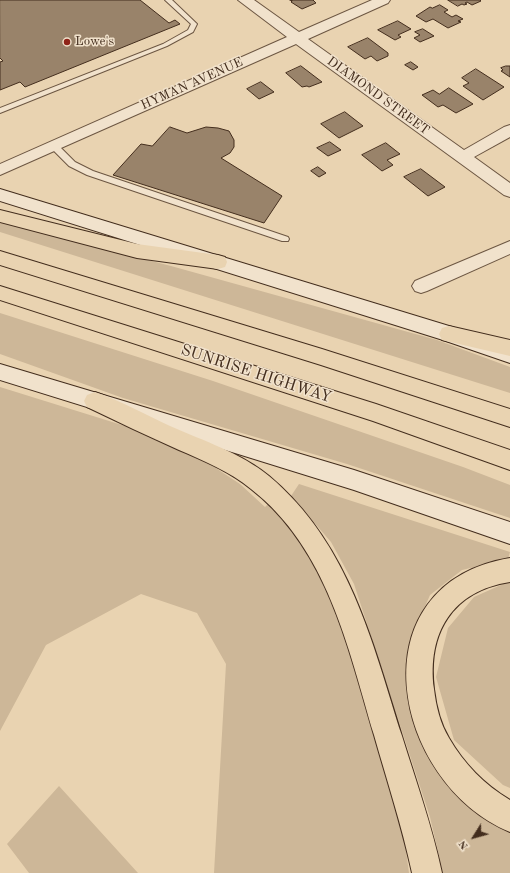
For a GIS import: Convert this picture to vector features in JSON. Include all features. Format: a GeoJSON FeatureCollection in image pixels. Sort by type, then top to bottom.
{"type":"FeatureCollection","features":[{"type":"Feature","properties":{"kind":"highway"},"geometry":{"type":"LineString","coordinates":[[0,216],[137,251],[218,262]]}},
{"type":"Feature","properties":{"kind":"highway"},"geometry":{"type":"LineString","coordinates":[[0,258],[336,361],[510,418]]}},
{"type":"Feature","properties":{"kind":"highway","name":"SUNRISE HIGHWAY"},"geometry":{"type":"LineString","coordinates":[[0,293],[376,413],[510,460]]}},
{"type":"Feature","properties":{"kind":"highway"},"geometry":{"type":"LineString","coordinates":[[449,334],[510,348]]}},
{"type":"Feature","properties":{"kind":"highway"},"geometry":{"type":"LineString","coordinates":[[96,402],[208,452],[243,470],[275,495],[314,542],[334,577],[352,617],[418,834],[427,873]]}},
{"type":"Feature","properties":{"kind":"highway"},"geometry":{"type":"LineString","coordinates":[[510,570],[495,572],[472,582],[462,588],[443,604],[434,616],[422,643],[418,677],[419,693],[428,724],[437,744],[452,767],[474,793],[510,817]]}},
{"type":"Feature","properties":{"kind":"main road"},"geometry":{"type":"LineString","coordinates":[[0,195],[449,334],[510,355]]}},
{"type":"Feature","properties":{"kind":"main road"},"geometry":{"type":"LineString","coordinates":[[0,372],[354,480],[510,533]]}},
{"type":"Feature","properties":{"kind":"street","name":"DIAMOND STREET"},"geometry":{"type":"LineString","coordinates":[[245,0],[463,156],[510,192]]}},
{"type":"Feature","properties":{"kind":"street","name":"HYMAN AVENUE"},"geometry":{"type":"LineString","coordinates":[[0,170],[383,0]]}},
{"type":"Feature","properties":{"kind":"street"},"geometry":{"type":"LineString","coordinates":[[463,156],[510,130]]}},
{"type":"Feature","properties":{"kind":"street"},"geometry":{"type":"LineString","coordinates":[[421,286],[510,247]]}},
{"type":"Feature","properties":{"kind":"lane"},"geometry":{"type":"LineString","coordinates":[[0,111],[192,32],[194,24],[168,0]]}},
{"type":"Feature","properties":{"kind":"lane"},"geometry":{"type":"LineString","coordinates":[[54,146],[72,164],[90,173],[285,239]]}},
{"type":"Feature","properties":{"kind":"shaded area"},"geometry":{"type":"Polygon","coordinates":[[[0,222],[171,266],[437,340],[510,367],[510,393],[0,232],[0,222]]]}},
{"type":"Feature","properties":{"kind":"shaded area"},"geometry":{"type":"Polygon","coordinates":[[[0,313],[213,381],[463,467],[510,485],[510,518],[347,464],[123,398],[0,354],[0,313]]]}},
{"type":"Feature","properties":{"kind":"shaded area"},"geometry":{"type":"Polygon","coordinates":[[[0,387],[181,445],[240,484],[265,507],[272,500],[305,542],[334,599],[405,843],[409,873],[214,873],[226,664],[197,613],[141,594],[46,645],[0,731],[0,387]]]}},
{"type":"Feature","properties":{"kind":"shaded area"},"geometry":{"type":"Polygon","coordinates":[[[299,484],[510,552],[508,559],[462,570],[430,595],[408,646],[412,714],[449,783],[510,828],[510,873],[443,873],[430,817],[354,584],[331,542],[291,496],[299,484]]]}},
{"type":"Feature","properties":{"kind":"shaded area"},"geometry":{"type":"Polygon","coordinates":[[[510,581],[510,788],[503,785],[454,740],[436,677],[448,628],[474,597],[510,581]]]}},
{"type":"Feature","properties":{"kind":"shaded area"},"geometry":{"type":"Polygon","coordinates":[[[59,786],[138,873],[29,873],[7,844],[59,786]]]}},
{"type":"Feature","properties":{"kind":"building","name":"Lowe's"},"geometry":{"type":"Polygon","coordinates":[[[0,0],[140,0],[169,23],[175,20],[180,24],[25,87],[20,82],[0,90],[0,62],[3,61],[0,58],[0,0]]]}},
{"type":"Feature","properties":{"kind":"building"},"geometry":{"type":"Polygon","coordinates":[[[290,0],[313,0],[316,3],[302,9],[290,0]]]}},
{"type":"Feature","properties":{"kind":"building"},"geometry":{"type":"Polygon","coordinates":[[[448,0],[481,1],[472,5],[467,2],[465,3],[467,4],[458,6],[448,0]]]}},
{"type":"Feature","properties":{"kind":"building"},"geometry":{"type":"Polygon","coordinates":[[[440,5],[448,10],[444,12],[452,17],[456,15],[463,19],[458,21],[461,22],[448,28],[433,19],[426,22],[416,16],[430,7],[432,8],[440,5]]]}},
{"type":"Feature","properties":{"kind":"building"},"geometry":{"type":"Polygon","coordinates":[[[398,21],[411,29],[398,35],[401,37],[395,40],[378,30],[398,21]]]}},
{"type":"Feature","properties":{"kind":"building"},"geometry":{"type":"Polygon","coordinates":[[[423,29],[434,36],[420,42],[414,38],[420,35],[415,32],[423,29]]]}},
{"type":"Feature","properties":{"kind":"building"},"geometry":{"type":"Polygon","coordinates":[[[368,38],[388,53],[388,56],[377,61],[371,56],[365,59],[348,47],[368,38]]]}},
{"type":"Feature","properties":{"kind":"building"},"geometry":{"type":"Polygon","coordinates":[[[411,62],[418,67],[413,70],[405,65],[411,62]]]}},
{"type":"Feature","properties":{"kind":"building"},"geometry":{"type":"Polygon","coordinates":[[[301,66],[322,82],[309,87],[302,87],[286,73],[301,66]]]}},
{"type":"Feature","properties":{"kind":"building"},"geometry":{"type":"Polygon","coordinates":[[[510,66],[510,77],[501,71],[503,70],[501,68],[510,66]]]}},
{"type":"Feature","properties":{"kind":"building"},"geometry":{"type":"Polygon","coordinates":[[[476,69],[504,87],[483,100],[463,86],[469,83],[462,78],[476,69]]]}},
{"type":"Feature","properties":{"kind":"building"},"geometry":{"type":"Polygon","coordinates":[[[261,82],[274,92],[259,99],[247,89],[261,82]]]}},
{"type":"Feature","properties":{"kind":"building"},"geometry":{"type":"Polygon","coordinates":[[[449,88],[473,104],[456,113],[443,105],[438,107],[422,95],[433,90],[439,94],[449,88]]]}},
{"type":"Feature","properties":{"kind":"building"},"geometry":{"type":"Polygon","coordinates":[[[345,112],[363,126],[339,138],[321,124],[345,112]]]}},
{"type":"Feature","properties":{"kind":"building"},"geometry":{"type":"Polygon","coordinates":[[[170,127],[187,133],[206,127],[229,131],[234,140],[234,147],[230,153],[221,158],[282,196],[264,223],[113,175],[141,144],[152,146],[170,127]]]}},
{"type":"Feature","properties":{"kind":"building"},"geometry":{"type":"Polygon","coordinates":[[[330,142],[341,150],[328,156],[317,148],[330,142]]]}},
{"type":"Feature","properties":{"kind":"building"},"geometry":{"type":"Polygon","coordinates":[[[386,143],[400,154],[387,160],[393,165],[382,171],[362,155],[386,143]]]}},
{"type":"Feature","properties":{"kind":"building"},"geometry":{"type":"Polygon","coordinates":[[[318,167],[326,173],[319,177],[311,171],[318,167]]]}},
{"type":"Feature","properties":{"kind":"building"},"geometry":{"type":"Polygon","coordinates":[[[421,169],[445,187],[428,196],[404,177],[421,169]]]}},
{"type":"Feature","properties":{"kind":"place","name":"Lowe's"},"geometry":{"type":"Point","coordinates":[67,42]}}]}
